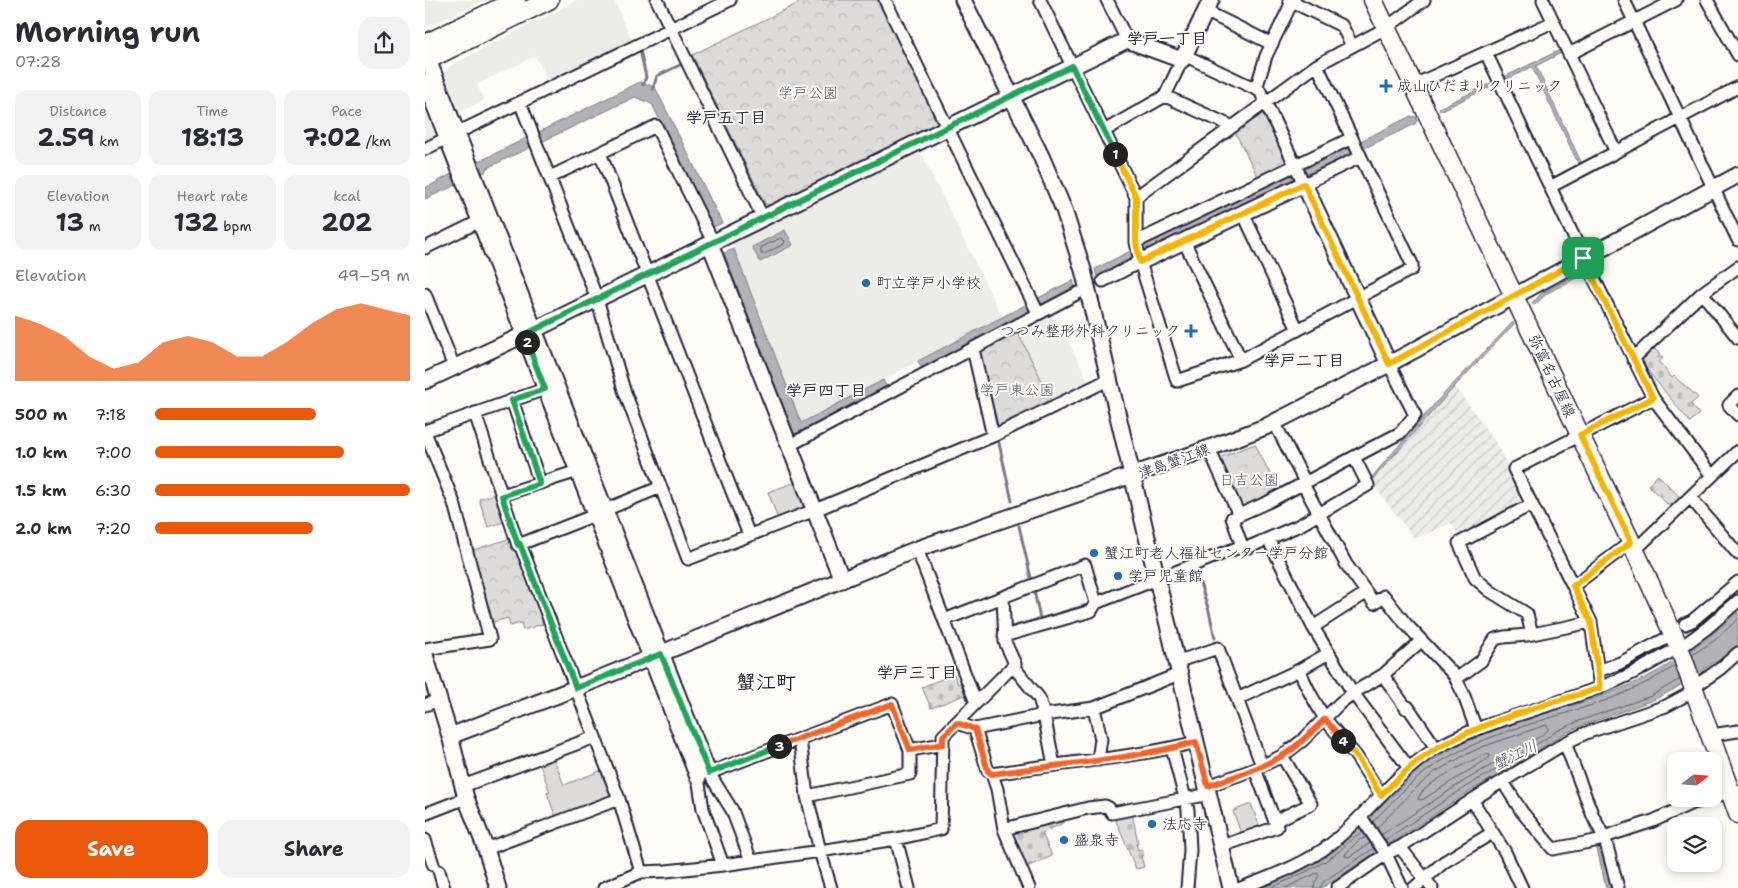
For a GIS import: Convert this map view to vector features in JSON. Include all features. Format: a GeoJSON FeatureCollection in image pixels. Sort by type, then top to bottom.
{"type":"FeatureCollection","features":[{"type":"Feature","properties":{"kind":"main road"},"geometry":{"type":"LineString","coordinates":[[426,54],[516,0]]}},
{"type":"Feature","properties":{"kind":"main road"},"geometry":{"type":"LineString","coordinates":[[426,54],[549,0]]}},
{"type":"Feature","properties":{"kind":"main road","name":"弥富名古屋線"},"geometry":{"type":"LineString","coordinates":[[1373,0],[1633,546],[1674,645],[1694,686],[1711,735],[1735,791],[1738,814]]}},
{"type":"Feature","properties":{"kind":"street"},"geometry":{"type":"LineString","coordinates":[[657,0],[763,218]]}},
{"type":"Feature","properties":{"kind":"street"},"geometry":{"type":"LineString","coordinates":[[425,149],[730,0]]}},
{"type":"Feature","properties":{"kind":"street"},"geometry":{"type":"LineString","coordinates":[[885,0],[1036,308]]}},
{"type":"Feature","properties":{"kind":"street"},"geometry":{"type":"LineString","coordinates":[[450,736],[656,656],[917,549],[1131,476],[1083,270],[1065,210],[1041,156],[963,0]]}},
{"type":"Feature","properties":{"kind":"street"},"geometry":{"type":"LineString","coordinates":[[1040,0],[1136,197],[1138,252],[1177,381],[1241,360],[1412,269],[1412,264],[1317,65]]}},
{"type":"Feature","properties":{"kind":"street"},"geometry":{"type":"LineString","coordinates":[[1107,0],[1127,40]]}},
{"type":"Feature","properties":{"kind":"street"},"geometry":{"type":"LineString","coordinates":[[1136,197],[1317,65],[1386,28],[1424,0]]}},
{"type":"Feature","properties":{"kind":"street"},"geometry":{"type":"LineString","coordinates":[[1543,0],[1616,152]]}},
{"type":"Feature","properties":{"kind":"street"},"geometry":{"type":"LineString","coordinates":[[1624,0],[1738,240]]}},
{"type":"Feature","properties":{"kind":"street"},"geometry":{"type":"LineString","coordinates":[[1569,54],[1676,0]]}},
{"type":"Feature","properties":{"kind":"street"},"geometry":{"type":"LineString","coordinates":[[1707,0],[1738,55]]}},
{"type":"Feature","properties":{"kind":"street"},"geometry":{"type":"LineString","coordinates":[[1256,89],[1265,56],[1291,1],[1342,26],[1352,46]]}},
{"type":"Feature","properties":{"kind":"street"},"geometry":{"type":"LineString","coordinates":[[1104,131],[1165,96],[1208,6],[1272,44]]}},
{"type":"Feature","properties":{"kind":"street"},"geometry":{"type":"LineString","coordinates":[[1414,85],[1553,22]]}},
{"type":"Feature","properties":{"kind":"street"},"geometry":{"type":"LineString","coordinates":[[425,381],[647,275],[1127,40],[1183,57],[1260,91],[1357,299],[1415,415],[1400,433],[1268,502],[1232,518],[1242,546]]}},
{"type":"Feature","properties":{"kind":"street"},"geometry":{"type":"LineString","coordinates":[[1486,52],[1583,258],[1653,398],[1712,476]]}},
{"type":"Feature","properties":{"kind":"street"},"geometry":{"type":"LineString","coordinates":[[426,54],[452,136],[656,656],[705,773],[732,810],[751,861]]}},
{"type":"Feature","properties":{"kind":"street"},"geometry":{"type":"LineString","coordinates":[[425,82],[452,136]]}},
{"type":"Feature","properties":{"kind":"street"},"geometry":{"type":"LineString","coordinates":[[1550,187],[1738,87]]}},
{"type":"Feature","properties":{"kind":"street"},"geometry":{"type":"LineString","coordinates":[[1165,96],[1231,126]]}},
{"type":"Feature","properties":{"kind":"street"},"geometry":{"type":"LineString","coordinates":[[520,102],[597,299],[624,390],[688,559],[815,510],[993,436],[1110,380]]}},
{"type":"Feature","properties":{"kind":"street"},"geometry":{"type":"LineString","coordinates":[[550,177],[655,126],[712,243],[842,580]]}},
{"type":"Feature","properties":{"kind":"street"},"geometry":{"type":"LineString","coordinates":[[1103,281],[1138,252],[1356,147]]}},
{"type":"Feature","properties":{"kind":"street"},"geometry":{"type":"LineString","coordinates":[[1138,252],[1184,242],[1243,213],[1299,174],[1356,147]]}},
{"type":"Feature","properties":{"kind":"street"},"geometry":{"type":"LineString","coordinates":[[600,153],[749,535]]}},
{"type":"Feature","properties":{"kind":"street"},"geometry":{"type":"LineString","coordinates":[[467,173],[480,221],[529,332],[545,389],[578,471],[600,512]]}},
{"type":"Feature","properties":{"kind":"street","name":"津島蟹江線"},"geometry":{"type":"LineString","coordinates":[[1231,888],[1209,790],[1177,668],[1131,476],[1209,449],[1274,422],[1389,364],[1738,175]]}},
{"type":"Feature","properties":{"kind":"street"},"geometry":{"type":"LineString","coordinates":[[1243,213],[1298,330]]}},
{"type":"Feature","properties":{"kind":"street"},"geometry":{"type":"LineString","coordinates":[[425,248],[480,221]]}},
{"type":"Feature","properties":{"kind":"street"},"geometry":{"type":"LineString","coordinates":[[1184,242],[1241,360]]}},
{"type":"Feature","properties":{"kind":"street"},"geometry":{"type":"LineString","coordinates":[[1633,359],[1702,293],[1738,267]]}},
{"type":"Feature","properties":{"kind":"street"},"geometry":{"type":"LineString","coordinates":[[790,445],[973,349],[1036,308],[1078,293]]}},
{"type":"Feature","properties":{"kind":"street"},"geometry":{"type":"LineString","coordinates":[[1702,293],[1738,338]]}},
{"type":"Feature","properties":{"kind":"street"},"geometry":{"type":"LineString","coordinates":[[425,294],[454,367]]}},
{"type":"Feature","properties":{"kind":"street"},"geometry":{"type":"LineString","coordinates":[[973,349],[993,436]]}},
{"type":"Feature","properties":{"kind":"street"},"geometry":{"type":"LineString","coordinates":[[425,649],[490,639],[453,503],[425,431],[545,389]]}},
{"type":"Feature","properties":{"kind":"street"},"geometry":{"type":"LineString","coordinates":[[1738,396],[1729,405],[1738,416]]}},
{"type":"Feature","properties":{"kind":"street"},"geometry":{"type":"LineString","coordinates":[[1600,688],[1591,622],[1514,469],[1653,398]]}},
{"type":"Feature","properties":{"kind":"street"},"geometry":{"type":"LineString","coordinates":[[512,400],[540,484]]}},
{"type":"Feature","properties":{"kind":"street"},"geometry":{"type":"LineString","coordinates":[[475,413],[518,545],[520,544],[619,799],[641,872]]}},
{"type":"Feature","properties":{"kind":"street"},"geometry":{"type":"LineString","coordinates":[[1274,422],[1318,514],[1346,564],[1374,603],[1385,596],[1405,623],[1454,675],[1476,729]]}},
{"type":"Feature","properties":{"kind":"street"},"geometry":{"type":"LineString","coordinates":[[1209,449],[1239,515]]}},
{"type":"Feature","properties":{"kind":"street"},"geometry":{"type":"LineString","coordinates":[[1573,586],[1633,546],[1690,497],[1738,451]]}},
{"type":"Feature","properties":{"kind":"street"},"geometry":{"type":"LineString","coordinates":[[1004,636],[1091,611],[1096,603],[1242,546],[1249,547],[1300,525],[1368,485],[1354,457]]}},
{"type":"Feature","properties":{"kind":"street"},"geometry":{"type":"LineString","coordinates":[[502,496],[578,471]]}},
{"type":"Feature","properties":{"kind":"street"},"geometry":{"type":"LineString","coordinates":[[520,544],[661,487]]}},
{"type":"Feature","properties":{"kind":"street"},"geometry":{"type":"LineString","coordinates":[[1690,497],[1738,554]]}},
{"type":"Feature","properties":{"kind":"street"},"geometry":{"type":"LineString","coordinates":[[1532,504],[1459,543],[1475,578],[1490,591],[1527,614],[1532,634]]}},
{"type":"Feature","properties":{"kind":"street"},"geometry":{"type":"LineString","coordinates":[[1268,539],[1313,627],[1353,693],[1409,768]]}},
{"type":"Feature","properties":{"kind":"street"},"geometry":{"type":"LineString","coordinates":[[917,549],[976,704]]}},
{"type":"Feature","properties":{"kind":"street"},"geometry":{"type":"LineString","coordinates":[[944,620],[1085,565],[1096,603]]}},
{"type":"Feature","properties":{"kind":"street"},"geometry":{"type":"LineString","coordinates":[[1685,624],[1700,615],[1738,582]]}},
{"type":"Feature","properties":{"kind":"street"},"geometry":{"type":"LineString","coordinates":[[1313,627],[1367,593]]}},
{"type":"Feature","properties":{"kind":"street"},"geometry":{"type":"LineString","coordinates":[[604,888],[641,872],[666,872],[751,861],[896,839],[941,829],[943,736],[1015,664],[1004,636],[1003,597]]}},
{"type":"Feature","properties":{"kind":"street"},"geometry":{"type":"LineString","coordinates":[[1598,671],[1674,645],[1707,628],[1738,601]]}},
{"type":"Feature","properties":{"kind":"street"},"geometry":{"type":"LineString","coordinates":[[1457,679],[1481,661],[1495,640],[1591,622]]}},
{"type":"Feature","properties":{"kind":"street"},"geometry":{"type":"LineString","coordinates":[[1005,829],[1088,808],[1105,806],[1112,813],[1186,798],[1258,768],[1282,756],[1303,740],[1340,703],[1383,675],[1421,641]]}},
{"type":"Feature","properties":{"kind":"street"},"geometry":{"type":"LineString","coordinates":[[1241,888],[1273,876],[1309,859],[1331,844],[1362,819],[1381,795],[1409,768],[1436,748],[1476,729],[1600,688],[1646,667],[1674,645]]}},
{"type":"Feature","properties":{"kind":"street"},"geometry":{"type":"LineString","coordinates":[[957,723],[975,729],[1044,714],[1094,708],[1218,648],[1237,700],[1277,826],[1222,846]]}},
{"type":"Feature","properties":{"kind":"street"},"geometry":{"type":"LineString","coordinates":[[1237,700],[1329,653]]}},
{"type":"Feature","properties":{"kind":"street"},"geometry":{"type":"LineString","coordinates":[[1337,888],[1385,854],[1565,743],[1585,733],[1666,706],[1721,668],[1738,653]]}},
{"type":"Feature","properties":{"kind":"street"},"geometry":{"type":"LineString","coordinates":[[425,655],[432,703],[450,736],[465,792],[487,849],[498,888]]}},
{"type":"Feature","properties":{"kind":"street"},"geometry":{"type":"LineString","coordinates":[[1013,666],[1039,698],[1054,765]]}},
{"type":"Feature","properties":{"kind":"street"},"geometry":{"type":"LineString","coordinates":[[1299,670],[1325,719],[1356,756],[1381,795]]}},
{"type":"Feature","properties":{"kind":"street"},"geometry":{"type":"LineString","coordinates":[[1383,675],[1406,708],[1408,707],[1419,722],[1436,748]]}},
{"type":"Feature","properties":{"kind":"street"},"geometry":{"type":"LineString","coordinates":[[705,773],[892,704],[910,750],[910,774],[807,796]]}},
{"type":"Feature","properties":{"kind":"street"},"geometry":{"type":"LineString","coordinates":[[1094,708],[1101,739],[1098,760]]}},
{"type":"Feature","properties":{"kind":"street"},"geometry":{"type":"LineString","coordinates":[[975,729],[988,771],[992,774],[997,789],[1005,829],[1029,888]]}},
{"type":"Feature","properties":{"kind":"street"},"geometry":{"type":"LineString","coordinates":[[1711,735],[1738,731]]}},
{"type":"Feature","properties":{"kind":"street"},"geometry":{"type":"LineString","coordinates":[[425,814],[465,792],[595,737]]}},
{"type":"Feature","properties":{"kind":"street"},"geometry":{"type":"LineString","coordinates":[[800,738],[807,796],[831,888]]}},
{"type":"Feature","properties":{"kind":"street"},"geometry":{"type":"LineString","coordinates":[[992,774],[1098,760],[1172,748],[1196,742]]}},
{"type":"Feature","properties":{"kind":"street"},"geometry":{"type":"LineString","coordinates":[[1565,743],[1618,888]]}},
{"type":"Feature","properties":{"kind":"street"},"geometry":{"type":"LineString","coordinates":[[910,750],[943,744]]}},
{"type":"Feature","properties":{"kind":"street"},"geometry":{"type":"LineString","coordinates":[[1172,748],[1186,798],[1190,850],[1187,888]]}},
{"type":"Feature","properties":{"kind":"street"},"geometry":{"type":"LineString","coordinates":[[1275,821],[1311,804],[1282,756]]}},
{"type":"Feature","properties":{"kind":"street"},"geometry":{"type":"LineString","coordinates":[[705,773],[703,809],[723,865]]}},
{"type":"Feature","properties":{"kind":"street"},"geometry":{"type":"LineString","coordinates":[[1503,782],[1522,812],[1553,849],[1601,839],[1653,821],[1681,808]]}},
{"type":"Feature","properties":{"kind":"street"},"geometry":{"type":"LineString","coordinates":[[487,849],[619,799]]}},
{"type":"Feature","properties":{"kind":"street"},"geometry":{"type":"LineString","coordinates":[[1472,800],[1505,852],[1522,888]]}},
{"type":"Feature","properties":{"kind":"street"},"geometry":{"type":"LineString","coordinates":[[1362,819],[1385,854],[1402,888]]}},
{"type":"Feature","properties":{"kind":"street"},"geometry":{"type":"LineString","coordinates":[[1414,888],[1429,884],[1444,862],[1493,833]]}},
{"type":"Feature","properties":{"kind":"street"},"geometry":{"type":"LineString","coordinates":[[896,839],[909,888]]}},
{"type":"Feature","properties":{"kind":"street"},"geometry":{"type":"LineString","coordinates":[[425,840],[444,888]]}},
{"type":"Feature","properties":{"kind":"street"},"geometry":{"type":"LineString","coordinates":[[1400,846],[1429,884]]}},
{"type":"Feature","properties":{"kind":"shaded area"},"geometry":{"type":"Polygon","coordinates":[[[425,0],[484,0],[429,26],[425,24],[425,0]]]}},
{"type":"Feature","properties":{"kind":"shaded area"},"geometry":{"type":"Polygon","coordinates":[[[577,0],[614,0],[633,43],[549,83],[535,56],[477,84],[484,100],[460,112],[444,73],[450,66],[577,0]]]}},
{"type":"Feature","properties":{"kind":"shaded area"},"geometry":{"type":"Polygon","coordinates":[[[425,110],[435,136],[433,140],[425,144],[425,110]]]}},
{"type":"Feature","properties":{"kind":"shaded area","name":"町立学戸小学校"},"geometry":{"type":"Polygon","coordinates":[[[920,151],[1002,317],[801,423],[732,243],[920,151]]]}},
{"type":"Feature","properties":{"kind":"shaded area"},"geometry":{"type":"Polygon","coordinates":[[[1053,313],[1091,385],[1053,403],[1017,331],[1053,313]]]}},
{"type":"Feature","properties":{"kind":"shaded area"},"geometry":{"type":"Polygon","coordinates":[[[1455,386],[1493,438],[1525,499],[1524,503],[1459,537],[1451,523],[1415,539],[1372,484],[1373,479],[1455,386]]]}},
{"type":"Feature","properties":{"kind":"green space","name":"学戸公園"},"geometry":{"type":"Polygon","coordinates":[[[805,0],[882,0],[939,117],[938,123],[772,206],[765,204],[692,55],[805,0]]]}},
{"type":"Feature","properties":{"kind":"green space"},"geometry":{"type":"Polygon","coordinates":[[[1259,110],[1264,112],[1287,161],[1285,164],[1258,177],[1234,130],[1259,110]]]}},
{"type":"Feature","properties":{"kind":"green space","name":"学戸東公園"},"geometry":{"type":"Polygon","coordinates":[[[1017,331],[1053,403],[997,429],[979,351],[1017,331]]]}},
{"type":"Feature","properties":{"kind":"green space"},"geometry":{"type":"Polygon","coordinates":[[[1653,347],[1663,358],[1659,362],[1672,378],[1674,376],[1698,398],[1691,404],[1699,414],[1690,422],[1646,369],[1642,356],[1653,347]]]}},
{"type":"Feature","properties":{"kind":"green space","name":"日吉公園"},"geometry":{"type":"Polygon","coordinates":[[[1255,444],[1279,492],[1239,510],[1215,459],[1255,444]]]}},
{"type":"Feature","properties":{"kind":"green space"},"geometry":{"type":"Polygon","coordinates":[[[1658,475],[1680,497],[1670,507],[1648,485],[1658,475]]]}},
{"type":"Feature","properties":{"kind":"green space"},"geometry":{"type":"Polygon","coordinates":[[[796,482],[804,505],[803,509],[778,519],[768,492],[796,482]]]}},
{"type":"Feature","properties":{"kind":"green space"},"geometry":{"type":"Polygon","coordinates":[[[498,493],[507,521],[488,527],[479,499],[498,493]]]}},
{"type":"Feature","properties":{"kind":"green space"},"geometry":{"type":"Polygon","coordinates":[[[512,538],[546,623],[523,630],[521,623],[510,626],[508,618],[490,623],[470,551],[512,538]]]}},
{"type":"Feature","properties":{"kind":"green space"},"geometry":{"type":"Polygon","coordinates":[[[1738,586],[1738,596],[1689,636],[1685,627],[1738,586]]]}},
{"type":"Feature","properties":{"kind":"green space"},"geometry":{"type":"Polygon","coordinates":[[[1664,642],[1667,648],[1644,664],[1606,680],[1604,679],[1602,672],[1664,642]]]}},
{"type":"Feature","properties":{"kind":"green space"},"geometry":{"type":"Polygon","coordinates":[[[954,674],[958,684],[962,682],[967,694],[931,708],[922,687],[954,674]]]}},
{"type":"Feature","properties":{"kind":"green space"},"geometry":{"type":"Polygon","coordinates":[[[553,757],[564,785],[603,770],[612,792],[610,797],[556,818],[547,793],[550,792],[539,762],[553,757]]]}},
{"type":"Feature","properties":{"kind":"green space"},"geometry":{"type":"Polygon","coordinates":[[[1251,804],[1261,830],[1242,836],[1233,811],[1251,804]]]}},
{"type":"Feature","properties":{"kind":"green space"},"geometry":{"type":"Polygon","coordinates":[[[1132,812],[1138,844],[1136,844],[1138,850],[1142,849],[1144,855],[1141,856],[1144,867],[1136,869],[1114,816],[1132,812]]]}},
{"type":"Feature","properties":{"kind":"green space"},"geometry":{"type":"Polygon","coordinates":[[[1062,818],[1063,823],[1042,833],[1052,856],[1024,868],[1009,831],[1062,818]]]}},
{"type":"Feature","properties":{"kind":"water"},"geometry":{"type":"Polygon","coordinates":[[[1562,49],[1563,52],[1536,66],[1581,162],[1578,163],[1532,67],[1505,80],[1504,77],[1562,49]]]}},
{"type":"Feature","properties":{"kind":"water"},"geometry":{"type":"Polygon","coordinates":[[[1495,81],[1496,84],[1440,111],[1439,108],[1495,81]]]}},
{"type":"Feature","properties":{"kind":"water"},"geometry":{"type":"Polygon","coordinates":[[[640,82],[655,87],[722,223],[712,228],[652,104],[635,97],[487,168],[485,172],[425,199],[425,188],[640,82]]]}},
{"type":"Feature","properties":{"kind":"water"},"geometry":{"type":"Polygon","coordinates":[[[1411,116],[1416,117],[1415,124],[1097,277],[1095,269],[1411,116]]]}},
{"type":"Feature","properties":{"kind":"water"},"geometry":{"type":"Polygon","coordinates":[[[785,230],[793,245],[760,262],[752,247],[785,230]]]}},
{"type":"Feature","properties":{"kind":"water"},"geometry":{"type":"Polygon","coordinates":[[[734,249],[801,423],[883,380],[887,387],[804,431],[794,434],[724,253],[734,249]]]}},
{"type":"Feature","properties":{"kind":"water"},"geometry":{"type":"Polygon","coordinates":[[[1584,270],[1585,273],[1546,294],[1535,305],[1532,303],[1542,293],[1584,270]]]}},
{"type":"Feature","properties":{"kind":"water"},"geometry":{"type":"Polygon","coordinates":[[[1073,280],[1075,288],[922,369],[918,361],[1073,280]]]}},
{"type":"Feature","properties":{"kind":"water"},"geometry":{"type":"Polygon","coordinates":[[[1513,322],[1514,324],[1455,386],[1373,479],[1371,478],[1437,401],[1513,322]]]}},
{"type":"Feature","properties":{"kind":"water"},"geometry":{"type":"Polygon","coordinates":[[[1087,604],[1088,607],[1012,629],[1011,626],[1087,604]]]}},
{"type":"Feature","properties":{"kind":"water","name":"蟹江川"},"geometry":{"type":"Polygon","coordinates":[[[1738,612],[1738,647],[1724,659],[1713,663],[1673,690],[1653,700],[1559,736],[1560,738],[1557,740],[1555,739],[1514,766],[1470,791],[1322,888],[1257,888],[1333,850],[1357,827],[1359,829],[1368,822],[1376,811],[1418,771],[1451,750],[1501,728],[1632,684],[1661,670],[1688,652],[1738,612]]]}},
{"type":"Feature","properties":{"kind":"water"},"geometry":{"type":"Polygon","coordinates":[[[1582,794],[1601,842],[1612,888],[1606,888],[1596,844],[1578,795],[1582,794]]]}},
{"type":"Feature","properties":{"kind":"waterway"},"geometry":{"type":"LineString","coordinates":[[640,50],[646,77],[643,85]]}},
{"type":"Feature","properties":{"kind":"waterway"},"geometry":{"type":"LineString","coordinates":[[653,89],[657,76],[680,65]]}},
{"type":"Feature","properties":{"kind":"waterway"},"geometry":{"type":"LineString","coordinates":[[998,439],[1012,501]]}},
{"type":"Feature","properties":{"kind":"waterway"},"geometry":{"type":"LineString","coordinates":[[1019,526],[1031,578]]}},
{"type":"Feature","properties":{"kind":"waterway"},"geometry":{"type":"LineString","coordinates":[[1196,571],[1209,611],[1215,638]]}},
{"type":"Feature","properties":{"kind":"waterway"},"geometry":{"type":"LineString","coordinates":[[1034,590],[1040,619]]}},
{"type":"Feature","properties":{"kind":"place","name":"成山ひだまりクリニック"},"geometry":{"type":"Point","coordinates":[1386,86]}},
{"type":"Feature","properties":{"kind":"place","name":"町立学戸小学校"},"geometry":{"type":"Point","coordinates":[866,283]}},
{"type":"Feature","properties":{"kind":"place","name":"つつみ整形外科クリニック"},"geometry":{"type":"Point","coordinates":[1191,331]}},
{"type":"Feature","properties":{"kind":"place","name":"蟹江町老人福祉センター学戸分館"},"geometry":{"type":"Point","coordinates":[1094,553]}},
{"type":"Feature","properties":{"kind":"place","name":"学戸児童館"},"geometry":{"type":"Point","coordinates":[1118,576]}},
{"type":"Feature","properties":{"kind":"place","name":"法応寺"},"geometry":{"type":"Point","coordinates":[1152,824]}},
{"type":"Feature","properties":{"kind":"place","name":"盛泉寺"},"geometry":{"type":"Point","coordinates":[1064,840]}},
{"type":"Feature","properties":{"kind":"district","name":"学戸一丁目"},"geometry":{"type":"Point","coordinates":[1167,38]}},
{"type":"Feature","properties":{"kind":"district","name":"学戸五丁目"},"geometry":{"type":"Point","coordinates":[726,117]}},
{"type":"Feature","properties":{"kind":"district","name":"学戸二丁目"},"geometry":{"type":"Point","coordinates":[1304,360]}},
{"type":"Feature","properties":{"kind":"district","name":"学戸四丁目"},"geometry":{"type":"Point","coordinates":[826,390]}},
{"type":"Feature","properties":{"kind":"district","name":"学戸三丁目"},"geometry":{"type":"Point","coordinates":[917,672]}},
{"type":"Feature","properties":{"kind":"district","name":"蟹江町"},"geometry":{"type":"Point","coordinates":[766,682]}},
{"type":"Feature","properties":{"kind":"route"},"geometry":{"type":"LineString","coordinates":[[1072,66],[1136,197],[1136,242],[1140,262],[1304,184],[1389,364],[1583,258],[1653,398],[1580,435],[1631,542],[1573,586],[1591,622],[1600,688],[1476,729],[1436,748],[1409,768],[1381,795],[1356,756],[1325,719],[1303,740],[1282,756],[1255,769],[1208,786],[1196,742],[1109,759],[992,774],[988,771],[975,729],[957,723],[943,736],[943,744],[910,750],[892,704],[709,773],[661,654],[576,688],[520,544],[518,545],[502,496],[540,484],[512,400],[545,389],[524,335],[1072,66]]}}]}
